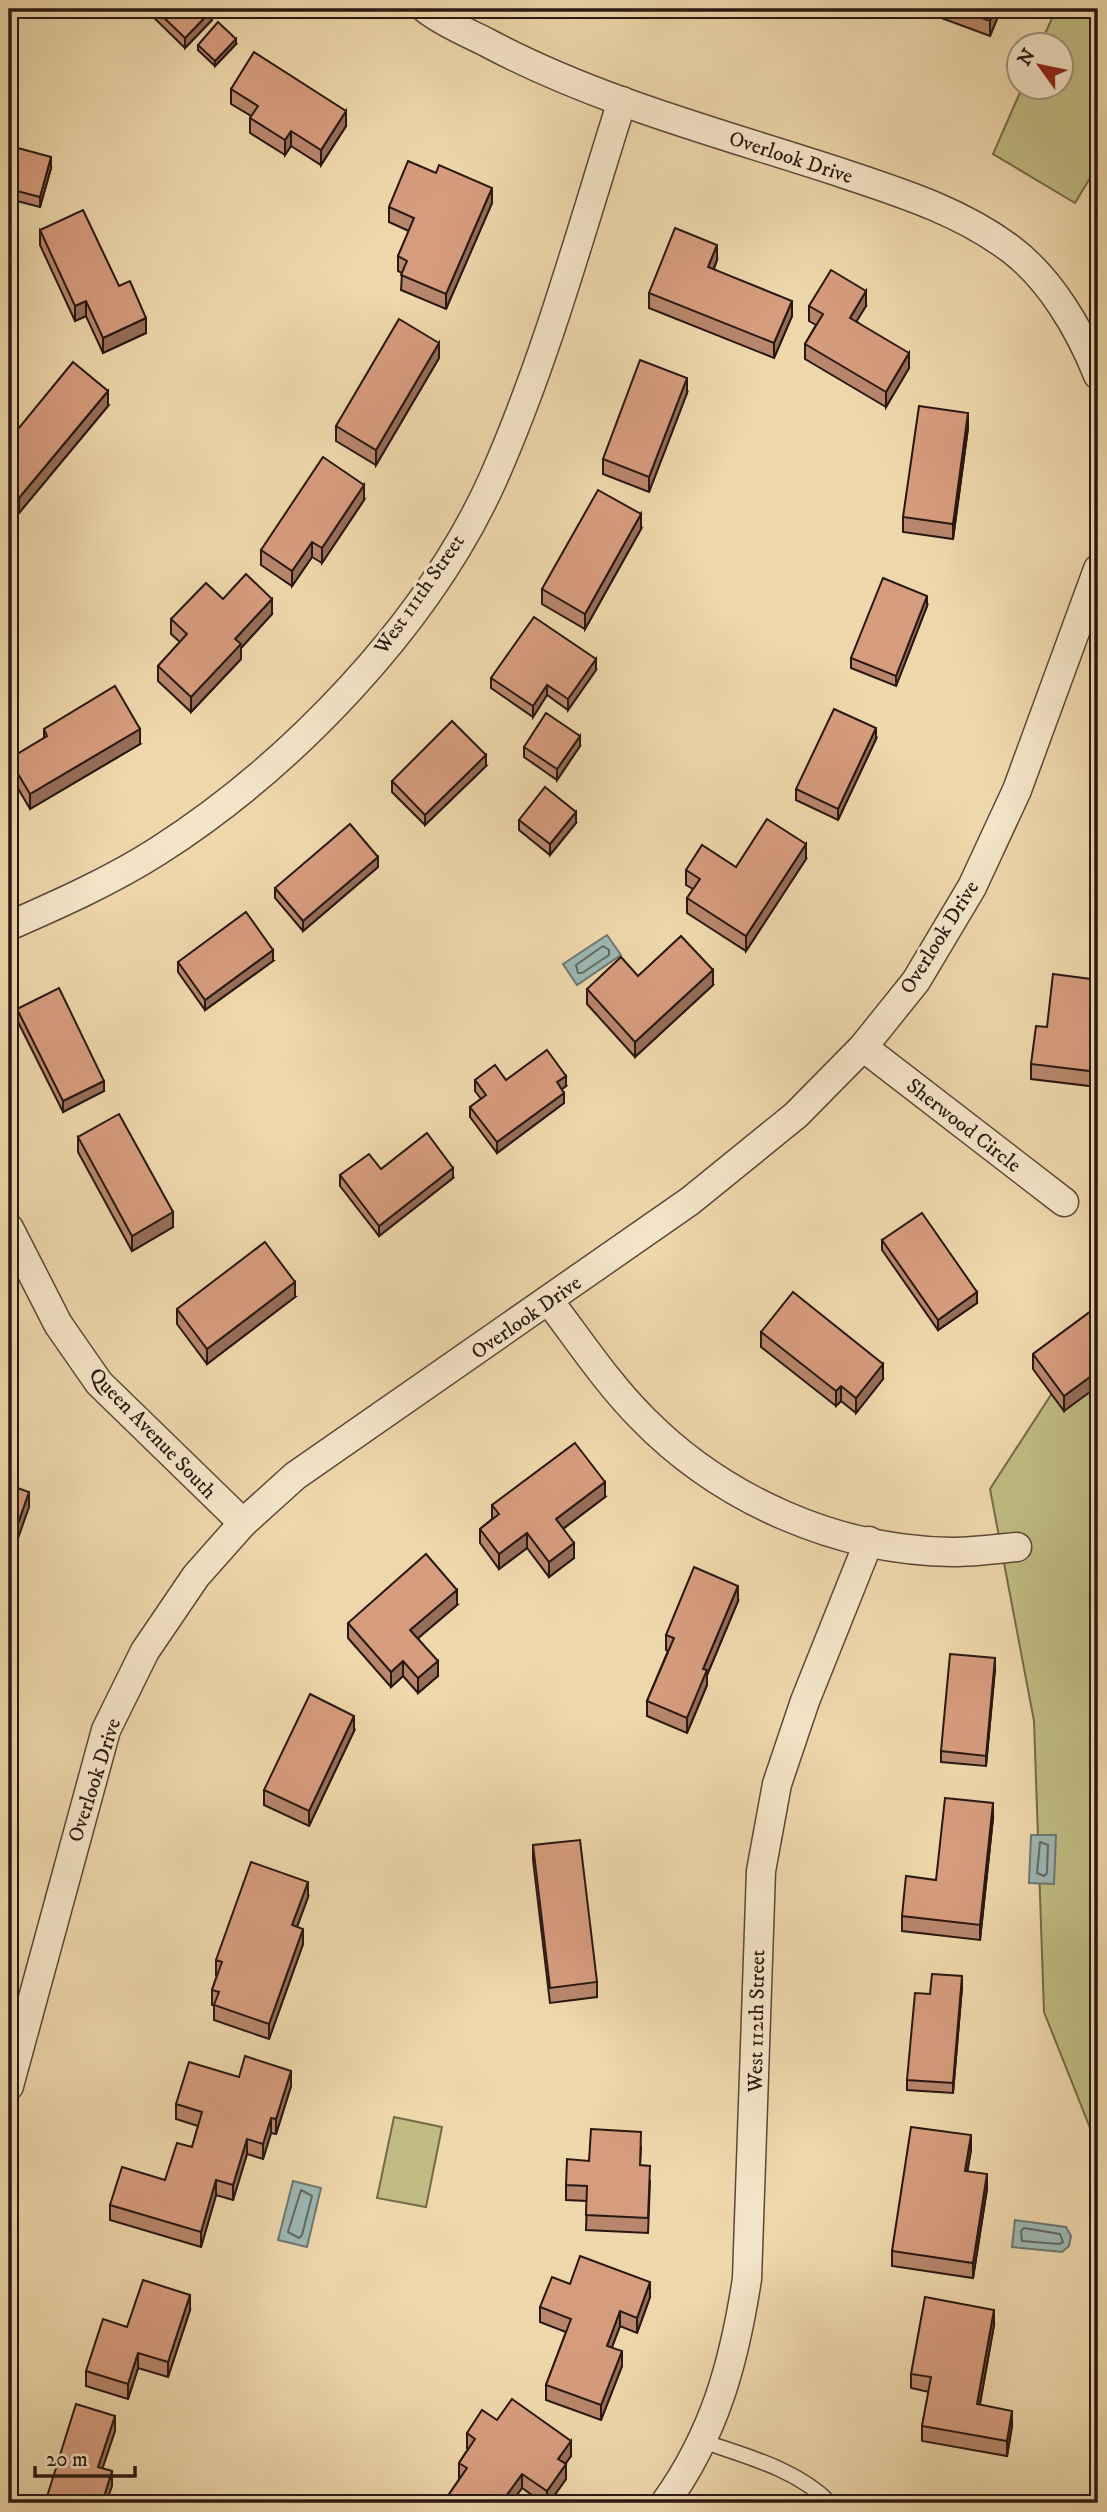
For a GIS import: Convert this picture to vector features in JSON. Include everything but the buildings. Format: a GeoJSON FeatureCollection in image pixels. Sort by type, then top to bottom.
{"type":"FeatureCollection","features":[{"type":"Feature","properties":{"kind":"street","name":"Overlook Drive"},"geometry":{"type":"LineString","coordinates":[[426,9],[525,63],[622,101],[904,194],[962,217],[1013,251],[1055,296],[1088,350],[1098,375]]}},
{"type":"Feature","properties":{"kind":"street","name":"West 111th Street"},"geometry":{"type":"LineString","coordinates":[[9,926],[67,901],[158,852],[244,789],[323,718],[391,640],[446,563],[492,481],[528,393],[622,101]]}},
{"type":"Feature","properties":{"kind":"street","name":"Overlook Drive"},"geometry":{"type":"LineString","coordinates":[[9,2086],[13,2053],[106,1730],[145,1651],[196,1576],[243,1523],[295,1476],[549,1301],[701,1192],[796,1115],[863,1047],[916,981],[972,887],[1017,790],[1098,569]]}},
{"type":"Feature","properties":{"kind":"street","name":"Sherwood Circle"},"geometry":{"type":"LineString","coordinates":[[863,1047],[1064,1202]]}},
{"type":"Feature","properties":{"kind":"street","name":"Queen Avenue South"},"geometry":{"type":"LineString","coordinates":[[9,1228],[58,1324],[99,1383],[243,1523]]}},
{"type":"Feature","properties":{"kind":"street"},"geometry":{"type":"LineString","coordinates":[[549,1301],[642,1419],[698,1466],[760,1506],[829,1533],[869,1541],[953,1552],[1017,1547]]}},
{"type":"Feature","properties":{"kind":"street","name":"West 112th Street"},"geometry":{"type":"LineString","coordinates":[[665,2503],[686,2474],[716,2411],[736,2345],[747,2279],[761,1871],[777,1784],[805,1701],[869,1541]]}},
{"type":"Feature","properties":{"kind":"lane"},"geometry":{"type":"LineString","coordinates":[[702,2441],[774,2467],[821,2494],[830,2503]]}},
{"type":"Feature","properties":{"kind":"shaded area"},"geometry":{"type":"Polygon","coordinates":[[[1056,9],[1098,9],[1098,165],[1075,203],[993,154],[1016,102],[1076,102],[1076,32],[1046,32],[1056,9]]]}},
{"type":"Feature","properties":{"kind":"shaded area"},"geometry":{"type":"Polygon","coordinates":[[[1098,1322],[1098,2148],[1044,2012],[1034,1721],[990,1489],[1098,1322]]]}},
{"type":"Feature","properties":{"kind":"shaded area"},"geometry":{"type":"Polygon","coordinates":[[[394,2117],[442,2127],[426,2207],[377,2198],[394,2117]]]}},
{"type":"Feature","properties":{"kind":"water"},"geometry":{"type":"Polygon","coordinates":[[[607,935],[621,955],[577,985],[563,964],[607,935]]]}},
{"type":"Feature","properties":{"kind":"water"},"geometry":{"type":"Polygon","coordinates":[[[1031,1835],[1056,1835],[1054,1884],[1029,1883],[1031,1835]]]}},
{"type":"Feature","properties":{"kind":"water"},"geometry":{"type":"Polygon","coordinates":[[[293,2181],[321,2188],[307,2247],[278,2240],[293,2181]]]}},
{"type":"Feature","properties":{"kind":"water"},"geometry":{"type":"Polygon","coordinates":[[[1015,2220],[1066,2227],[1071,2236],[1069,2246],[1062,2252],[1012,2247],[1015,2220]]]}}]}
